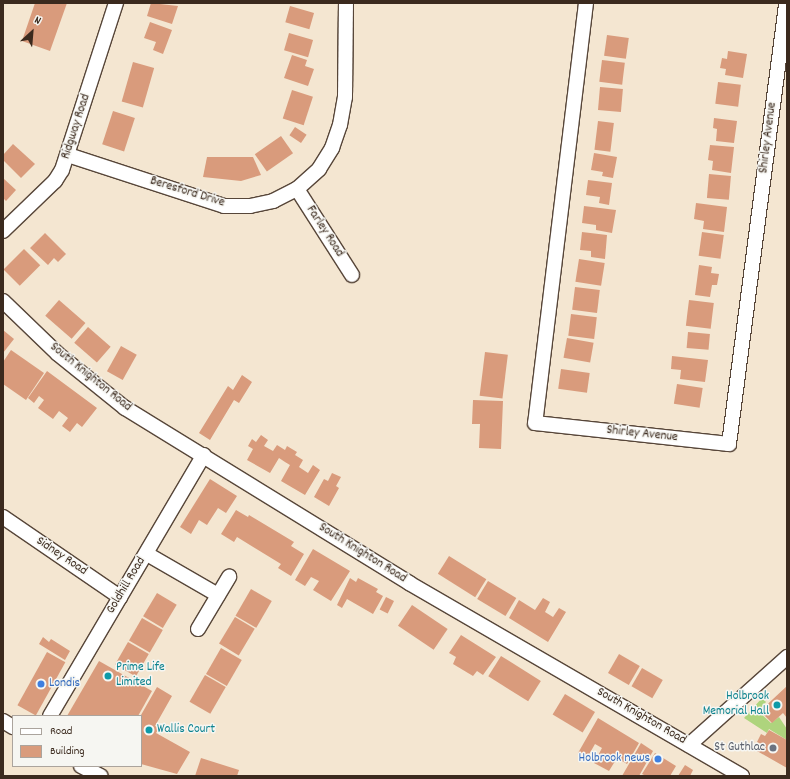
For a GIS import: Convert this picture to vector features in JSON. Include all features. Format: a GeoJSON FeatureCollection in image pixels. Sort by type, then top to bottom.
{"type":"FeatureCollection","features":[{"type":"Feature","properties":{"kind":"street","name":"Ridgway Road"},"geometry":{"type":"LineString","coordinates":[[3,231],[55,181],[68,155],[116,3]]}},
{"type":"Feature","properties":{"kind":"street","name":"Beresford Drive"},"geometry":{"type":"LineString","coordinates":[[68,155],[224,206],[250,206],[273,201],[297,189],[319,168],[332,148],[340,125],[345,97],[346,3]]}},
{"type":"Feature","properties":{"kind":"street","name":"Shirley Avenue"},"geometry":{"type":"LineString","coordinates":[[586,3],[535,423],[729,444],[786,3]]}},
{"type":"Feature","properties":{"kind":"street","name":"Farley Road"},"geometry":{"type":"LineString","coordinates":[[297,189],[352,275]]}},
{"type":"Feature","properties":{"kind":"street","name":"South Knighton Road"},"geometry":{"type":"LineString","coordinates":[[3,301],[92,383],[125,408],[204,455],[408,583],[742,776]]}},
{"type":"Feature","properties":{"kind":"street","name":"Goldhill Road"},"geometry":{"type":"LineString","coordinates":[[51,715],[147,554],[204,455]]}},
{"type":"Feature","properties":{"kind":"street","name":"Sidney Road"},"geometry":{"type":"LineString","coordinates":[[3,517],[120,597]]}},
{"type":"Feature","properties":{"kind":"street"},"geometry":{"type":"LineString","coordinates":[[147,554],[218,595]]}},
{"type":"Feature","properties":{"kind":"street"},"geometry":{"type":"LineString","coordinates":[[198,629],[229,577]]}},
{"type":"Feature","properties":{"kind":"street"},"geometry":{"type":"LineString","coordinates":[[689,745],[787,656]]}},
{"type":"Feature","properties":{"kind":"street"},"geometry":{"type":"LineString","coordinates":[[3,721],[12,726]]}},
{"type":"Feature","properties":{"kind":"street"},"geometry":{"type":"LineString","coordinates":[[83,767],[101,776]]}},
{"type":"Feature","properties":{"kind":"green space"},"geometry":{"type":"Polygon","coordinates":[[[762,698],[766,702],[758,711],[771,723],[779,717],[787,729],[787,740],[769,729],[767,733],[744,718],[762,698]]]}},
{"type":"Feature","properties":{"kind":"building"},"geometry":{"type":"Polygon","coordinates":[[[35,3],[67,3],[50,51],[22,41],[35,3]]]}},
{"type":"Feature","properties":{"kind":"building"},"geometry":{"type":"Polygon","coordinates":[[[151,3],[178,6],[172,24],[147,16],[151,3]]]}},
{"type":"Feature","properties":{"kind":"building"},"geometry":{"type":"Polygon","coordinates":[[[290,6],[314,13],[309,29],[285,22],[290,6]]]}},
{"type":"Feature","properties":{"kind":"building"},"geometry":{"type":"Polygon","coordinates":[[[150,22],[172,30],[163,54],[153,50],[156,42],[144,38],[150,22]]]}},
{"type":"Feature","properties":{"kind":"building"},"geometry":{"type":"Polygon","coordinates":[[[289,33],[313,40],[308,57],[284,50],[289,33]]]}},
{"type":"Feature","properties":{"kind":"building"},"geometry":{"type":"Polygon","coordinates":[[[607,35],[629,38],[626,59],[604,56],[607,35]]]}},
{"type":"Feature","properties":{"kind":"building"},"geometry":{"type":"Polygon","coordinates":[[[728,51],[747,54],[743,78],[725,75],[726,69],[720,68],[722,58],[727,59],[728,51]]]}},
{"type":"Feature","properties":{"kind":"building"},"geometry":{"type":"Polygon","coordinates":[[[292,55],[307,60],[305,66],[314,69],[308,86],[284,78],[292,55]]]}},
{"type":"Feature","properties":{"kind":"building"},"geometry":{"type":"Polygon","coordinates":[[[602,60],[625,63],[622,85],[599,82],[602,60]]]}},
{"type":"Feature","properties":{"kind":"building"},"geometry":{"type":"Polygon","coordinates":[[[133,62],[154,68],[143,107],[122,101],[133,62]]]}},
{"type":"Feature","properties":{"kind":"building"},"geometry":{"type":"Polygon","coordinates":[[[718,82],[741,85],[738,107],[715,104],[718,82]]]}},
{"type":"Feature","properties":{"kind":"building"},"geometry":{"type":"Polygon","coordinates":[[[600,87],[623,89],[621,112],[598,110],[600,87]]]}},
{"type":"Feature","properties":{"kind":"building"},"geometry":{"type":"Polygon","coordinates":[[[292,90],[313,97],[304,125],[283,119],[292,90]]]}},
{"type":"Feature","properties":{"kind":"building"},"geometry":{"type":"Polygon","coordinates":[[[113,111],[135,118],[124,151],[102,144],[113,111]]]}},
{"type":"Feature","properties":{"kind":"building"},"geometry":{"type":"Polygon","coordinates":[[[714,118],[737,121],[734,143],[716,141],[717,129],[713,128],[714,118]]]}},
{"type":"Feature","properties":{"kind":"building"},"geometry":{"type":"Polygon","coordinates":[[[598,121],[614,123],[610,152],[594,150],[598,121]]]}},
{"type":"Feature","properties":{"kind":"building"},"geometry":{"type":"Polygon","coordinates":[[[295,127],[307,135],[301,143],[289,135],[295,127]]]}},
{"type":"Feature","properties":{"kind":"building"},"geometry":{"type":"Polygon","coordinates":[[[281,136],[293,153],[267,172],[255,154],[281,136]]]}},
{"type":"Feature","properties":{"kind":"building"},"geometry":{"type":"Polygon","coordinates":[[[13,144],[35,164],[21,178],[3,160],[3,155],[13,144]]]}},
{"type":"Feature","properties":{"kind":"building"},"geometry":{"type":"Polygon","coordinates":[[[710,145],[734,147],[731,173],[712,170],[713,161],[708,160],[710,145]]]}},
{"type":"Feature","properties":{"kind":"building"},"geometry":{"type":"Polygon","coordinates":[[[594,153],[617,157],[613,178],[602,176],[603,172],[591,170],[594,153]]]}},
{"type":"Feature","properties":{"kind":"building"},"geometry":{"type":"Polygon","coordinates":[[[207,157],[253,157],[261,175],[241,181],[203,177],[207,157]]]}},
{"type":"Feature","properties":{"kind":"building"},"geometry":{"type":"Polygon","coordinates":[[[709,174],[731,176],[729,200],[707,198],[709,174]]]}},
{"type":"Feature","properties":{"kind":"building"},"geometry":{"type":"Polygon","coordinates":[[[3,178],[16,190],[6,201],[3,198],[3,178]]]}},
{"type":"Feature","properties":{"kind":"building"},"geometry":{"type":"Polygon","coordinates":[[[588,180],[612,183],[609,205],[599,203],[600,197],[586,195],[588,180]]]}},
{"type":"Feature","properties":{"kind":"building"},"geometry":{"type":"Polygon","coordinates":[[[696,203],[727,207],[724,232],[703,229],[704,221],[694,219],[696,203]]]}},
{"type":"Feature","properties":{"kind":"building"},"geometry":{"type":"Polygon","coordinates":[[[584,206],[616,210],[612,233],[596,230],[596,225],[582,223],[584,206]]]}},
{"type":"Feature","properties":{"kind":"building"},"geometry":{"type":"Polygon","coordinates":[[[582,232],[607,235],[605,259],[591,257],[591,251],[580,250],[582,232]]]}},
{"type":"Feature","properties":{"kind":"building"},"geometry":{"type":"Polygon","coordinates":[[[702,232],[724,235],[720,259],[699,256],[702,232]]]}},
{"type":"Feature","properties":{"kind":"building"},"geometry":{"type":"Polygon","coordinates":[[[45,233],[66,254],[58,262],[54,258],[48,265],[30,248],[45,233]]]}},
{"type":"Feature","properties":{"kind":"building"},"geometry":{"type":"Polygon","coordinates":[[[24,249],[40,265],[20,286],[3,270],[24,249]]]}},
{"type":"Feature","properties":{"kind":"building"},"geometry":{"type":"Polygon","coordinates":[[[579,259],[605,263],[601,286],[575,282],[579,259]]]}},
{"type":"Feature","properties":{"kind":"building"},"geometry":{"type":"Polygon","coordinates":[[[699,265],[712,267],[711,273],[719,274],[717,285],[712,285],[710,297],[695,295],[699,265]]]}},
{"type":"Feature","properties":{"kind":"building"},"geometry":{"type":"Polygon","coordinates":[[[575,287],[600,290],[597,313],[572,310],[575,287]]]}},
{"type":"Feature","properties":{"kind":"building"},"geometry":{"type":"Polygon","coordinates":[[[59,300],[85,323],[72,339],[45,316],[59,300]]]}},
{"type":"Feature","properties":{"kind":"building"},"geometry":{"type":"Polygon","coordinates":[[[689,300],[714,303],[711,329],[686,326],[689,300]]]}},
{"type":"Feature","properties":{"kind":"building"},"geometry":{"type":"Polygon","coordinates":[[[571,314],[597,317],[594,339],[568,336],[571,314]]]}},
{"type":"Feature","properties":{"kind":"building"},"geometry":{"type":"Polygon","coordinates":[[[88,327],[111,347],[97,363],[74,343],[88,327]]]}},
{"type":"Feature","properties":{"kind":"building"},"geometry":{"type":"Polygon","coordinates":[[[3,330],[14,339],[3,353],[3,330]]]}},
{"type":"Feature","properties":{"kind":"building"},"geometry":{"type":"Polygon","coordinates":[[[688,332],[710,334],[709,350],[687,348],[688,332]]]}},
{"type":"Feature","properties":{"kind":"building"},"geometry":{"type":"Polygon","coordinates":[[[567,338],[594,343],[590,362],[564,358],[567,338]]]}},
{"type":"Feature","properties":{"kind":"building"},"geometry":{"type":"Polygon","coordinates":[[[121,346],[137,355],[123,380],[107,371],[121,346]]]}},
{"type":"Feature","properties":{"kind":"building"},"geometry":{"type":"Polygon","coordinates":[[[11,350],[44,373],[26,400],[3,384],[3,362],[11,350]]]}},
{"type":"Feature","properties":{"kind":"building"},"geometry":{"type":"Polygon","coordinates":[[[485,352],[508,355],[502,398],[480,396],[485,352]]]}},
{"type":"Feature","properties":{"kind":"building"},"geometry":{"type":"Polygon","coordinates":[[[672,356],[708,360],[705,382],[680,379],[681,370],[671,369],[672,356]]]}},
{"type":"Feature","properties":{"kind":"building"},"geometry":{"type":"Polygon","coordinates":[[[561,369],[590,373],[587,393],[558,389],[561,369]]]}},
{"type":"Feature","properties":{"kind":"building"},"geometry":{"type":"Polygon","coordinates":[[[47,371],[97,408],[82,427],[77,423],[70,432],[62,426],[68,418],[59,411],[53,419],[38,408],[44,400],[39,396],[34,403],[28,398],[47,371]]]}},
{"type":"Feature","properties":{"kind":"building"},"geometry":{"type":"Polygon","coordinates":[[[242,375],[252,382],[239,403],[234,400],[210,440],[199,433],[228,386],[233,390],[242,375]]]}},
{"type":"Feature","properties":{"kind":"building"},"geometry":{"type":"Polygon","coordinates":[[[677,384],[703,388],[700,408],[674,404],[677,384]]]}},
{"type":"Feature","properties":{"kind":"building"},"geometry":{"type":"Polygon","coordinates":[[[473,400],[503,401],[501,449],[479,448],[480,424],[472,424],[473,400]]]}},
{"type":"Feature","properties":{"kind":"building"},"geometry":{"type":"Polygon","coordinates":[[[261,435],[268,440],[264,446],[273,451],[277,445],[285,450],[287,446],[297,452],[295,455],[303,460],[299,467],[308,473],[313,465],[320,470],[305,495],[281,481],[290,465],[279,458],[270,473],[247,460],[253,449],[248,446],[252,439],[256,442],[261,435]]]}},
{"type":"Feature","properties":{"kind":"building"},"geometry":{"type":"Polygon","coordinates":[[[332,473],[341,477],[336,486],[339,488],[329,506],[314,497],[324,479],[328,481],[332,473]]]}},
{"type":"Feature","properties":{"kind":"building"},"geometry":{"type":"Polygon","coordinates":[[[210,479],[237,496],[226,513],[218,508],[207,525],[199,520],[191,534],[180,527],[210,479]]]}},
{"type":"Feature","properties":{"kind":"building"},"geometry":{"type":"Polygon","coordinates":[[[236,510],[248,517],[249,515],[294,542],[291,546],[304,554],[291,576],[278,568],[281,564],[237,537],[234,542],[221,534],[236,510]]]}},
{"type":"Feature","properties":{"kind":"building"},"geometry":{"type":"Polygon","coordinates":[[[313,549],[350,571],[331,601],[313,590],[319,581],[311,577],[305,586],[295,580],[313,549]]]}},
{"type":"Feature","properties":{"kind":"building"},"geometry":{"type":"Polygon","coordinates":[[[449,556],[486,579],[475,597],[438,574],[449,556]]]}},
{"type":"Feature","properties":{"kind":"building"},"geometry":{"type":"Polygon","coordinates":[[[350,578],[356,582],[358,578],[378,589],[376,592],[383,596],[373,614],[347,599],[342,608],[337,605],[350,578]]]}},
{"type":"Feature","properties":{"kind":"building"},"geometry":{"type":"Polygon","coordinates":[[[488,581],[516,598],[505,616],[477,599],[488,581]]]}},
{"type":"Feature","properties":{"kind":"building"},"geometry":{"type":"Polygon","coordinates":[[[251,589],[272,601],[256,628],[236,616],[251,589]]]}},
{"type":"Feature","properties":{"kind":"building"},"geometry":{"type":"Polygon","coordinates":[[[157,593],[177,605],[163,628],[143,616],[157,593]]]}},
{"type":"Feature","properties":{"kind":"building"},"geometry":{"type":"Polygon","coordinates":[[[386,597],[394,601],[388,614],[380,609],[386,597]]]}},
{"type":"Feature","properties":{"kind":"building"},"geometry":{"type":"Polygon","coordinates":[[[543,598],[550,602],[545,612],[553,617],[559,608],[566,612],[548,642],[509,618],[519,600],[535,610],[543,598]]]}},
{"type":"Feature","properties":{"kind":"building"},"geometry":{"type":"Polygon","coordinates":[[[412,605],[448,629],[434,650],[398,626],[412,605]]]}},
{"type":"Feature","properties":{"kind":"building"},"geometry":{"type":"Polygon","coordinates":[[[235,617],[255,629],[239,655],[219,644],[235,617]]]}},
{"type":"Feature","properties":{"kind":"building"},"geometry":{"type":"Polygon","coordinates":[[[142,618],[163,630],[150,653],[129,641],[142,618]]]}},
{"type":"Feature","properties":{"kind":"building"},"geometry":{"type":"Polygon","coordinates":[[[461,635],[496,657],[483,675],[477,671],[473,676],[453,664],[456,657],[449,653],[461,635]]]}},
{"type":"Feature","properties":{"kind":"building"},"geometry":{"type":"Polygon","coordinates":[[[43,637],[49,642],[51,639],[70,651],[65,660],[39,644],[43,637]]]}},
{"type":"Feature","properties":{"kind":"building"},"geometry":{"type":"Polygon","coordinates":[[[128,642],[149,654],[136,677],[115,665],[128,642]]]}},
{"type":"Feature","properties":{"kind":"building"},"geometry":{"type":"Polygon","coordinates":[[[221,648],[242,660],[227,686],[206,674],[221,648]]]}},
{"type":"Feature","properties":{"kind":"building","name":"Londis"},"geometry":{"type":"Polygon","coordinates":[[[47,652],[65,662],[35,715],[17,705],[47,652]]]}},
{"type":"Feature","properties":{"kind":"building"},"geometry":{"type":"Polygon","coordinates":[[[619,654],[640,666],[629,685],[608,673],[619,654]]]}},
{"type":"Feature","properties":{"kind":"building"},"geometry":{"type":"Polygon","coordinates":[[[501,656],[541,681],[528,701],[488,676],[501,656]]]}},
{"type":"Feature","properties":{"kind":"building","name":"Prime Life Limited"},"geometry":{"type":"Polygon","coordinates":[[[99,661],[152,691],[139,715],[68,715],[99,661]]]}},
{"type":"Feature","properties":{"kind":"building"},"geometry":{"type":"Polygon","coordinates":[[[642,668],[663,680],[652,698],[632,686],[642,668]]]}},
{"type":"Feature","properties":{"kind":"building"},"geometry":{"type":"Polygon","coordinates":[[[205,675],[226,687],[210,714],[189,702],[205,675]]]}},
{"type":"Feature","properties":{"kind":"building","name":"Holbrook Memorial Hall"},"geometry":{"type":"Polygon","coordinates":[[[787,686],[787,718],[783,713],[772,723],[760,711],[787,686]]]}},
{"type":"Feature","properties":{"kind":"building","name":"Wallis Court"},"geometry":{"type":"Polygon","coordinates":[[[157,687],[172,696],[155,726],[159,728],[156,733],[190,752],[177,774],[142,764],[141,715],[157,687]]]}},
{"type":"Feature","properties":{"kind":"building"},"geometry":{"type":"Polygon","coordinates":[[[565,694],[595,712],[583,733],[553,715],[565,694]]]}},
{"type":"Feature","properties":{"kind":"building"},"geometry":{"type":"Polygon","coordinates":[[[598,718],[639,743],[627,764],[617,758],[609,771],[594,763],[602,748],[595,744],[587,758],[578,753],[598,718]]]}},
{"type":"Feature","properties":{"kind":"building","name":"St Guthlac"},"geometry":{"type":"Polygon","coordinates":[[[769,730],[787,740],[787,768],[757,751],[761,744],[757,742],[761,734],[765,736],[769,730]]]}},
{"type":"Feature","properties":{"kind":"building"},"geometry":{"type":"Polygon","coordinates":[[[641,743],[653,751],[639,776],[622,776],[641,743]]]}},
{"type":"Feature","properties":{"kind":"building","name":"Holbrook news"},"geometry":{"type":"Polygon","coordinates":[[[655,753],[676,766],[670,776],[646,776],[642,774],[655,753]]]}},
{"type":"Feature","properties":{"kind":"building"},"geometry":{"type":"Polygon","coordinates":[[[201,758],[239,770],[237,776],[195,776],[201,758]]]}},
{"type":"Feature","properties":{"kind":"building"},"geometry":{"type":"Polygon","coordinates":[[[685,765],[693,770],[690,776],[678,776],[685,765]]]}},
{"type":"Feature","properties":{"kind":"place","name":"Prime Life Limited"},"geometry":{"type":"Point","coordinates":[108,676]}},
{"type":"Feature","properties":{"kind":"place","name":"Londis"},"geometry":{"type":"Point","coordinates":[41,684]}},
{"type":"Feature","properties":{"kind":"place","name":"Holbrook Memorial Hall"},"geometry":{"type":"Point","coordinates":[777,705]}},
{"type":"Feature","properties":{"kind":"place","name":"Wallis Court"},"geometry":{"type":"Point","coordinates":[149,730]}},
{"type":"Feature","properties":{"kind":"place","name":"St Guthlac"},"geometry":{"type":"Point","coordinates":[773,748]}},
{"type":"Feature","properties":{"kind":"place","name":"Holbrook news"},"geometry":{"type":"Point","coordinates":[658,759]}}]}
